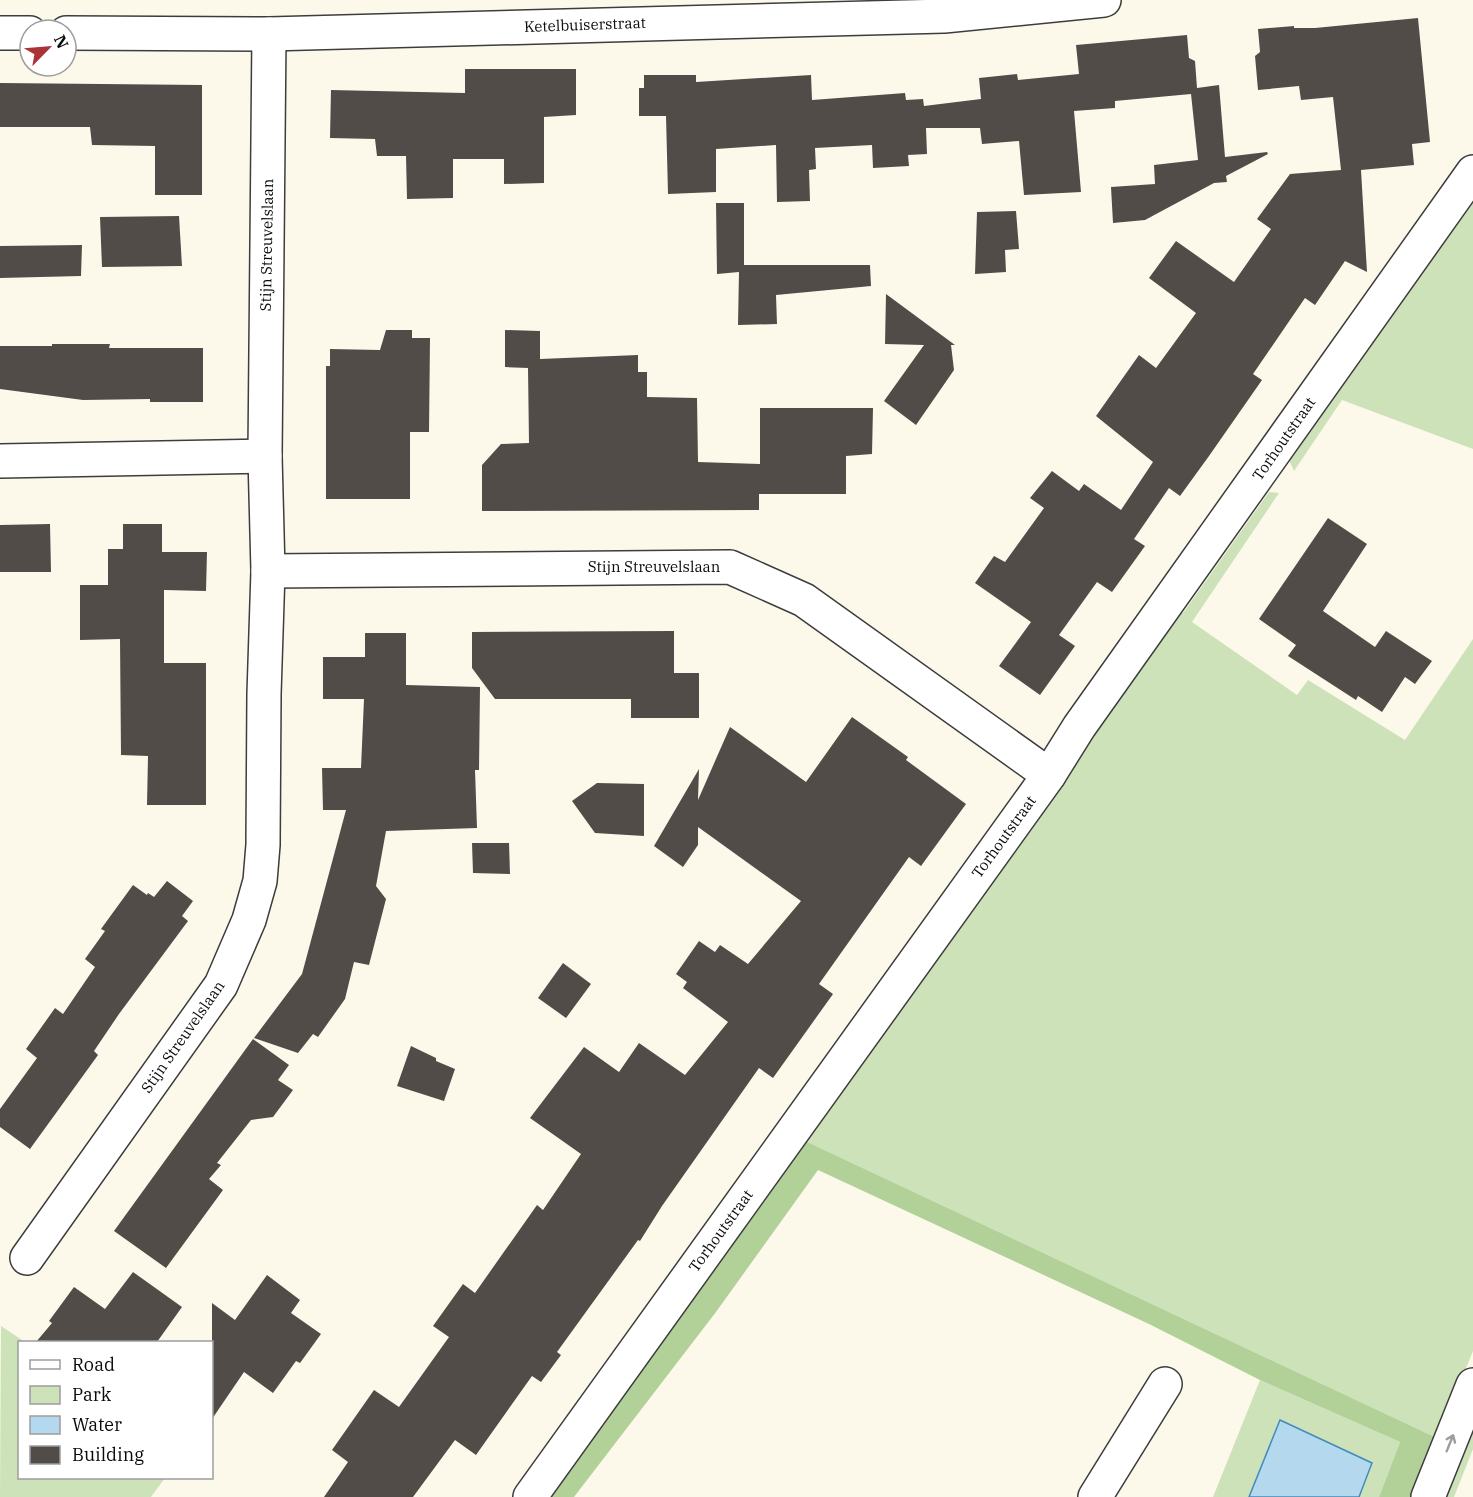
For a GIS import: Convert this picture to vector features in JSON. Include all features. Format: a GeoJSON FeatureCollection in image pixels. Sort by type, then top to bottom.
{"type":"FeatureCollection","features":[{"type":"Feature","properties":{"kind":"street","name":"Ketelbuiserstraat"},"geometry":{"type":"LineString","coordinates":[[78,33],[269,34],[944,16],[1104,0]]}},
{"type":"Feature","properties":{"kind":"street"},"geometry":{"type":"LineString","coordinates":[[0,33],[18,33]]}},
{"type":"Feature","properties":{"kind":"street","name":"Stijn Streuvelslaan"},"geometry":{"type":"LineString","coordinates":[[27,1258],[220,985],[249,920],[260,881],[263,845],[268,571],[265,456],[269,34]]}},
{"type":"Feature","properties":{"kind":"street","name":"Torhoutstraat"},"geometry":{"type":"LineString","coordinates":[[530,1497],[1048,775],[1079,727],[1473,172]]}},
{"type":"Feature","properties":{"kind":"street"},"geometry":{"type":"LineString","coordinates":[[0,461],[265,456]]}},
{"type":"Feature","properties":{"kind":"street","name":"Stijn Streuvelslaan"},"geometry":{"type":"LineString","coordinates":[[268,571],[730,567],[804,600],[1048,775]]}},
{"type":"Feature","properties":{"kind":"street"},"geometry":{"type":"LineString","coordinates":[[1095,1497],[1165,1384]]}},
{"type":"Feature","properties":{"kind":"street"},"geometry":{"type":"LineString","coordinates":[[1428,1497],[1473,1385]]}},
{"type":"Feature","properties":{"kind":"green space"},"geometry":{"type":"Polygon","coordinates":[[[1473,193],[1473,449],[1342,400],[1294,471],[1288,458],[1473,193]]]}},
{"type":"Feature","properties":{"kind":"green space"},"geometry":{"type":"Polygon","coordinates":[[[1269,492],[1279,493],[1192,622],[1297,695],[1308,680],[1405,740],[1473,639],[1473,1351],[1437,1438],[801,1139],[1176,608],[1183,613],[1269,492]]]}},
{"type":"Feature","properties":{"kind":"green space"},"geometry":{"type":"Polygon","coordinates":[[[801,1139],[1437,1438],[1413,1497],[1379,1497],[1400,1442],[1260,1380],[1149,1324],[818,1170],[716,1312],[574,1497],[549,1497],[801,1139]]]}},
{"type":"Feature","properties":{"kind":"green space"},"geometry":{"type":"Polygon","coordinates":[[[1,1326],[24,1341],[18,1341],[18,1479],[164,1479],[151,1497],[0,1497],[1,1326]]]}},
{"type":"Feature","properties":{"kind":"green space"},"geometry":{"type":"Polygon","coordinates":[[[1260,1380],[1400,1442],[1379,1497],[1359,1497],[1372,1463],[1280,1421],[1249,1497],[1213,1497],[1260,1380]]]}},
{"type":"Feature","properties":{"kind":"green space"},"geometry":{"type":"Polygon","coordinates":[[[1473,1409],[1473,1449],[1454,1497],[1437,1497],[1473,1409]]]}},
{"type":"Feature","properties":{"kind":"water"},"geometry":{"type":"Polygon","coordinates":[[[1280,1420],[1372,1463],[1359,1497],[1249,1497],[1280,1420]]]}},
{"type":"Feature","properties":{"kind":"building"},"geometry":{"type":"Polygon","coordinates":[[[1418,18],[1430,142],[1412,144],[1414,165],[1361,170],[1367,272],[1345,261],[1315,305],[1305,298],[1253,374],[1262,380],[1209,456],[1180,496],[1169,488],[1134,539],[1145,546],[1112,592],[1097,582],[1059,635],[1075,646],[1040,695],[999,666],[1031,622],[975,583],[994,556],[1005,562],[1044,508],[1030,498],[1052,471],[1079,491],[1084,484],[1121,510],[1153,462],[1096,416],[1139,355],[1156,368],[1196,313],[1149,278],[1176,241],[1234,282],[1271,229],[1257,219],[1290,174],[1341,170],[1333,97],[1301,100],[1299,86],[1258,90],[1255,56],[1260,52],[1258,29],[1294,26],[1294,28],[1315,28],[1418,18]]]}},
{"type":"Feature","properties":{"kind":"building"},"geometry":{"type":"Polygon","coordinates":[[[1187,35],[1189,58],[1195,61],[1197,88],[1219,85],[1225,157],[1267,152],[1268,154],[1226,176],[1227,182],[1214,183],[1145,220],[1113,223],[1111,187],[1155,184],[1154,165],[1198,160],[1191,94],[1115,101],[1115,108],[1074,111],[1081,192],[1024,195],[1019,141],[982,144],[980,128],[926,128],[927,154],[908,155],[909,166],[873,168],[872,145],[815,148],[816,169],[809,170],[810,201],[777,202],[776,145],[716,149],[716,192],[668,194],[666,116],[639,116],[639,88],[644,88],[644,75],[696,75],[696,82],[811,75],[812,100],[905,93],[906,100],[923,99],[924,106],[981,99],[979,78],[1017,74],[1018,80],[1079,74],[1076,45],[1187,35]]]}},
{"type":"Feature","properties":{"kind":"building"},"geometry":{"type":"Polygon","coordinates":[[[465,69],[576,69],[576,115],[544,117],[544,183],[504,184],[504,159],[453,159],[453,198],[407,199],[406,156],[377,156],[375,139],[330,138],[331,90],[465,93],[465,69]]]}},
{"type":"Feature","properties":{"kind":"building"},"geometry":{"type":"Polygon","coordinates":[[[0,83],[202,85],[202,195],[155,195],[155,146],[92,145],[90,127],[0,127],[0,83]]]}},
{"type":"Feature","properties":{"kind":"building"},"geometry":{"type":"Polygon","coordinates":[[[716,203],[744,203],[744,265],[870,265],[871,286],[776,295],[777,324],[738,325],[739,272],[717,274],[716,203]]]}},
{"type":"Feature","properties":{"kind":"building"},"geometry":{"type":"Polygon","coordinates":[[[1016,211],[1019,249],[1005,250],[1006,272],[975,274],[977,212],[1016,211]]]}},
{"type":"Feature","properties":{"kind":"building"},"geometry":{"type":"Polygon","coordinates":[[[179,216],[182,266],[102,267],[100,217],[179,216]]]}},
{"type":"Feature","properties":{"kind":"building"},"geometry":{"type":"Polygon","coordinates":[[[82,245],[81,276],[0,278],[0,246],[82,245]]]}},
{"type":"Feature","properties":{"kind":"building"},"geometry":{"type":"Polygon","coordinates":[[[886,294],[955,345],[951,345],[954,370],[916,425],[884,401],[924,345],[885,344],[886,294]]]}},
{"type":"Feature","properties":{"kind":"building"},"geometry":{"type":"Polygon","coordinates":[[[386,330],[412,330],[412,338],[430,338],[429,432],[410,432],[410,499],[326,499],[326,366],[330,366],[330,349],[380,350],[386,330]]]}},
{"type":"Feature","properties":{"kind":"building"},"geometry":{"type":"Polygon","coordinates":[[[505,330],[540,331],[540,359],[638,355],[638,372],[647,372],[647,397],[697,398],[698,462],[760,464],[760,408],[873,408],[872,454],[846,456],[846,494],[759,494],[759,510],[482,511],[482,465],[501,444],[529,443],[528,368],[505,367],[505,330]]]}},
{"type":"Feature","properties":{"kind":"building"},"geometry":{"type":"Polygon","coordinates":[[[52,344],[110,344],[109,348],[203,348],[203,402],[150,402],[150,399],[83,400],[0,389],[0,346],[52,346],[52,344]]]}},
{"type":"Feature","properties":{"kind":"building"},"geometry":{"type":"Polygon","coordinates":[[[1328,518],[1367,544],[1323,611],[1375,647],[1386,631],[1432,661],[1415,684],[1405,677],[1382,712],[1358,696],[1356,700],[1288,656],[1296,645],[1259,619],[1328,518]]]}},
{"type":"Feature","properties":{"kind":"building"},"geometry":{"type":"Polygon","coordinates":[[[50,524],[51,572],[0,572],[0,525],[50,524]]]}},
{"type":"Feature","properties":{"kind":"building"},"geometry":{"type":"Polygon","coordinates":[[[123,524],[162,524],[162,552],[207,552],[206,591],[164,590],[164,663],[206,663],[206,805],[147,805],[148,756],[121,755],[120,639],[80,640],[80,585],[108,585],[108,549],[123,549],[123,524]]]}},
{"type":"Feature","properties":{"kind":"building"},"geometry":{"type":"Polygon","coordinates":[[[674,631],[674,673],[699,673],[699,718],[631,718],[631,699],[495,699],[472,668],[472,632],[674,631]]]}},
{"type":"Feature","properties":{"kind":"building"},"geometry":{"type":"Polygon","coordinates":[[[365,633],[406,633],[406,685],[480,687],[479,770],[475,770],[477,828],[386,831],[376,886],[386,899],[369,965],[354,962],[345,999],[318,1037],[313,1034],[298,1053],[254,1038],[302,974],[346,810],[323,810],[322,768],[361,768],[364,699],[323,699],[323,657],[365,657],[365,633]]]}},
{"type":"Feature","properties":{"kind":"building"},"geometry":{"type":"Polygon","coordinates":[[[852,717],[908,757],[906,760],[966,804],[921,866],[909,857],[819,984],[833,994],[773,1078],[759,1068],[640,1241],[638,1240],[557,1352],[561,1355],[541,1382],[532,1376],[476,1455],[455,1440],[413,1497],[324,1497],[348,1462],[332,1450],[374,1390],[399,1407],[449,1337],[433,1326],[463,1284],[475,1293],[537,1205],[543,1210],[581,1154],[530,1118],[584,1047],[619,1072],[639,1043],[685,1075],[728,1022],[683,988],[687,982],[676,974],[699,941],[715,952],[720,945],[748,964],[801,901],[698,827],[698,845],[683,867],[654,846],[699,769],[698,800],[730,727],[806,782],[852,717]]]}},
{"type":"Feature","properties":{"kind":"building"},"geometry":{"type":"Polygon","coordinates":[[[597,783],[644,784],[644,836],[595,833],[572,801],[597,783]]]}},
{"type":"Feature","properties":{"kind":"building"},"geometry":{"type":"Polygon","coordinates":[[[472,843],[509,843],[510,874],[473,873],[472,843]]]}},
{"type":"Feature","properties":{"kind":"building"},"geometry":{"type":"Polygon","coordinates":[[[167,881],[193,901],[182,916],[188,921],[119,1014],[94,1051],[98,1055],[30,1149],[0,1127],[0,1109],[37,1058],[26,1049],[55,1008],[63,1014],[95,967],[85,959],[105,931],[101,929],[133,885],[154,897],[167,881]]]}},
{"type":"Feature","properties":{"kind":"building"},"geometry":{"type":"Polygon","coordinates":[[[563,963],[591,984],[566,1018],[538,998],[563,963]]]}},
{"type":"Feature","properties":{"kind":"building"},"geometry":{"type":"Polygon","coordinates":[[[253,1039],[289,1065],[278,1080],[293,1090],[273,1117],[251,1120],[217,1163],[221,1165],[209,1179],[223,1190],[166,1268],[114,1231],[253,1039]]]}},
{"type":"Feature","properties":{"kind":"building"},"geometry":{"type":"Polygon","coordinates":[[[411,1046],[455,1069],[444,1101],[397,1086],[411,1046]]]}},
{"type":"Feature","properties":{"kind":"building"},"geometry":{"type":"Polygon","coordinates":[[[133,1272],[182,1307],[158,1341],[37,1341],[52,1323],[49,1321],[74,1287],[105,1309],[133,1272]]]}},
{"type":"Feature","properties":{"kind":"building"},"geometry":{"type":"Polygon","coordinates":[[[267,1275],[300,1300],[291,1313],[321,1334],[300,1363],[296,1361],[273,1393],[244,1372],[213,1418],[212,1303],[235,1320],[267,1275]]]}}]}
